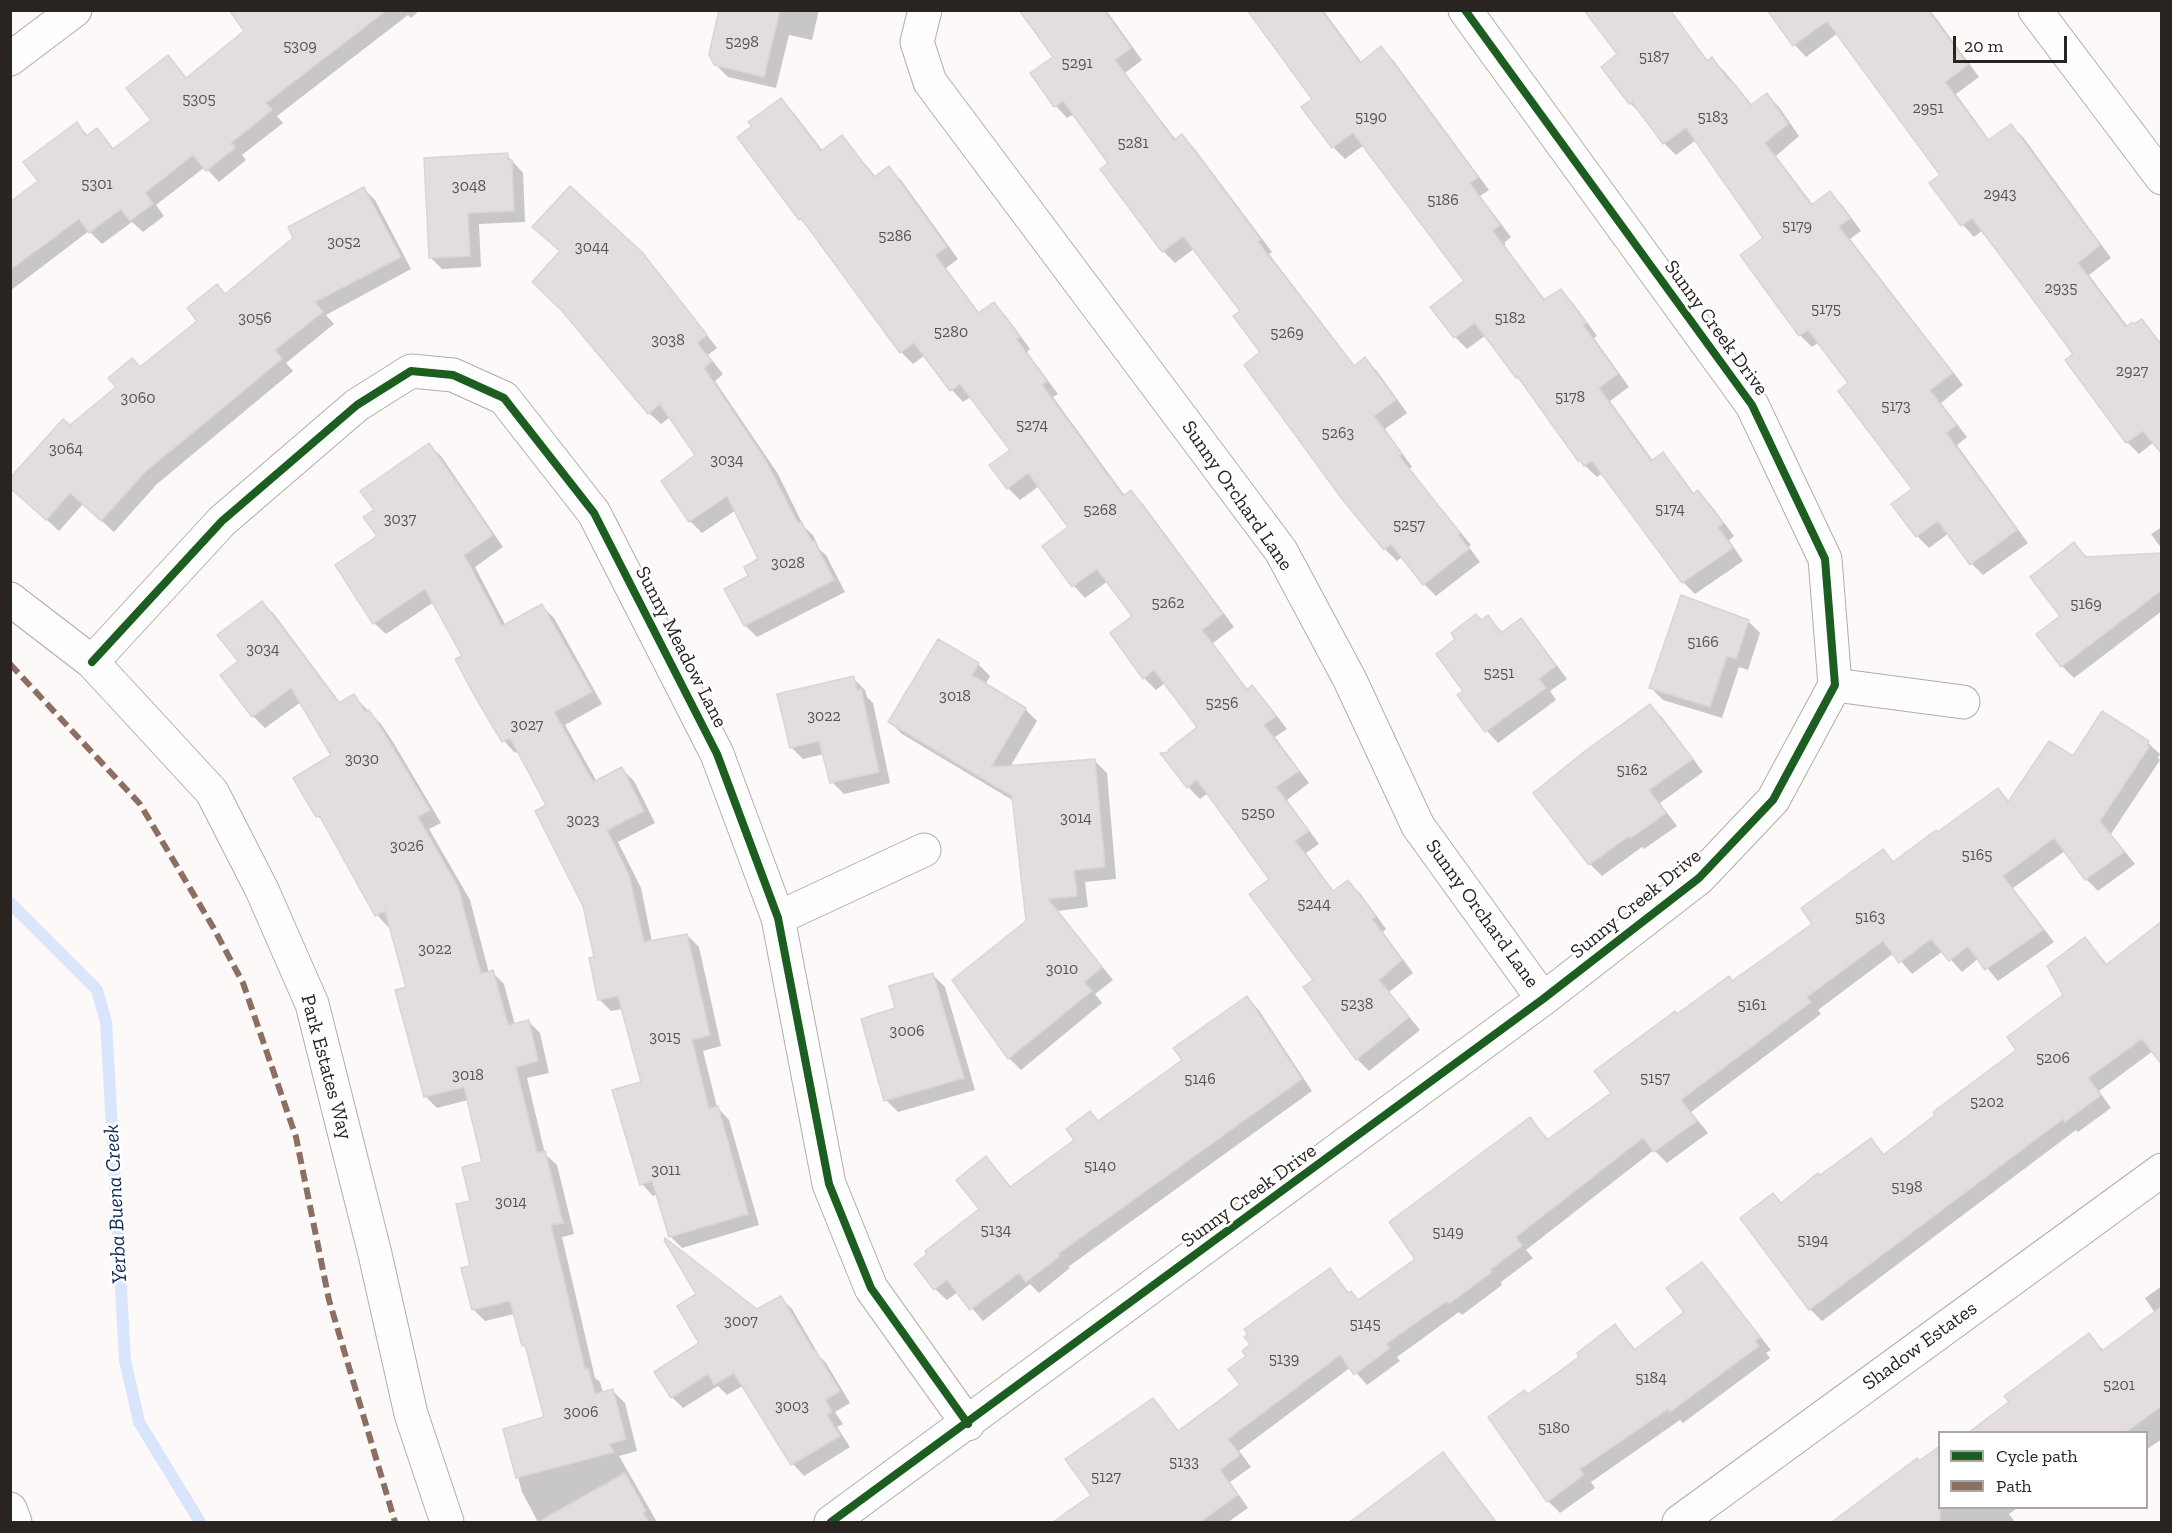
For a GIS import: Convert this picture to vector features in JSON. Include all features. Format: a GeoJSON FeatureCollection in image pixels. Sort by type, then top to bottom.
{"type":"FeatureCollection","features":[{"type":"Feature","properties":{"kind":"street"},"geometry":{"type":"LineString","coordinates":[[10,59],[75,10]]}},
{"type":"Feature","properties":{"kind":"street","name":"Sunny Orchard Lane"},"geometry":{"type":"LineString","coordinates":[[925,10],[917,42],[930,82],[1281,551],[1350,680],[1418,826],[1543,999]]}},
{"type":"Feature","properties":{"kind":"street","name":"Sunny Creek Drive"},"geometry":{"type":"LineString","coordinates":[[831,1522],[968,1424],[1543,999],[1700,878],[1773,800],[1835,685],[1826,559],[1752,405],[1465,10]]}},
{"type":"Feature","properties":{"kind":"street"},"geometry":{"type":"LineString","coordinates":[[2036,10],[2162,178]]}},
{"type":"Feature","properties":{"kind":"street","name":"Sunny Meadow Lane"},"geometry":{"type":"LineString","coordinates":[[92,662],[222,521],[357,405],[411,371],[453,375],[504,398],[594,513],[717,754],[778,918],[829,1184],[871,1288],[968,1424]]}},
{"type":"Feature","properties":{"kind":"street","name":"Park Estates Way"},"geometry":{"type":"LineString","coordinates":[[10,599],[92,662],[212,792],[262,890],[312,1004],[375,1254],[411,1414],[447,1522]]}},
{"type":"Feature","properties":{"kind":"street"},"geometry":{"type":"LineString","coordinates":[[1835,685],[1963,702]]}},
{"type":"Feature","properties":{"kind":"street"},"geometry":{"type":"LineString","coordinates":[[778,918],[924,849]]}},
{"type":"Feature","properties":{"kind":"street","name":"Shadow Estates"},"geometry":{"type":"LineString","coordinates":[[1679,1522],[2162,1170]]}},
{"type":"Feature","properties":{"kind":"street"},"geometry":{"type":"LineString","coordinates":[[10,1509],[15,1522]]}},
{"type":"Feature","properties":{"kind":"building"},"geometry":{"type":"Polygon","coordinates":[[[229,10],[387,10],[266,103],[272,110],[231,143],[235,148],[206,171],[193,155],[145,193],[153,204],[130,221],[121,209],[89,233],[79,219],[10,270],[10,202],[38,181],[23,162],[77,122],[86,136],[97,128],[113,149],[151,120],[126,88],[168,55],[186,78],[244,31],[229,10]]]}},
{"type":"Feature","properties":{"kind":"building"},"geometry":{"type":"Polygon","coordinates":[[[719,10],[780,10],[764,77],[714,65],[709,54],[719,10]]]}},
{"type":"Feature","properties":{"kind":"building"},"geometry":{"type":"Polygon","coordinates":[[[1019,10],[1104,10],[1131,48],[1115,60],[1174,140],[1182,134],[1261,240],[1258,242],[1354,366],[1365,357],[1396,400],[1374,416],[1402,454],[1399,456],[1460,533],[1458,534],[1469,549],[1423,585],[1391,544],[1384,550],[1342,499],[1244,365],[1260,352],[1233,316],[1240,311],[1183,236],[1162,252],[1100,169],[1108,163],[1063,101],[1054,107],[1030,73],[1053,57],[1019,10]]]}},
{"type":"Feature","properties":{"kind":"building"},"geometry":{"type":"Polygon","coordinates":[[[1247,10],[1321,10],[1360,63],[1381,46],[1478,177],[1470,183],[1500,225],[1493,230],[1494,233],[1544,300],[1561,289],[1586,323],[1583,325],[1618,374],[1599,388],[1651,461],[1663,452],[1693,494],[1698,490],[1723,523],[1718,528],[1733,548],[1682,583],[1592,461],[1584,466],[1580,460],[1578,461],[1518,377],[1516,378],[1475,323],[1454,338],[1430,307],[1464,281],[1353,133],[1332,148],[1301,107],[1312,99],[1247,10]]]}},
{"type":"Feature","properties":{"kind":"building"},"geometry":{"type":"Polygon","coordinates":[[[1584,10],[1670,10],[1707,61],[1712,57],[1729,81],[1731,80],[1751,105],[1767,93],[1788,124],[1765,143],[1811,205],[1830,191],[1850,218],[1839,227],[1953,373],[1930,390],[1956,425],[1946,433],[2017,530],[1970,565],[1938,521],[1916,537],[1891,504],[1912,489],[1838,391],[1848,383],[1808,330],[1799,336],[1740,255],[1763,238],[1686,128],[1663,144],[1632,102],[1629,104],[1601,67],[1617,54],[1584,10]]]}},
{"type":"Feature","properties":{"kind":"building"},"geometry":{"type":"Polygon","coordinates":[[[1767,10],[1928,10],[1968,65],[1945,82],[1988,140],[2011,124],[2100,245],[2078,263],[2126,327],[2142,319],[2162,346],[2162,454],[2143,431],[2126,443],[2065,360],[2073,354],[1972,218],[1961,226],[1929,183],[1940,175],[1827,21],[1793,46],[1767,10]]]}},
{"type":"Feature","properties":{"kind":"building"},"geometry":{"type":"Polygon","coordinates":[[[781,98],[821,151],[842,135],[874,177],[889,166],[947,247],[935,255],[978,313],[994,302],[1020,337],[1016,339],[1047,381],[1042,385],[1123,496],[1131,490],[1223,614],[1202,630],[1247,690],[1252,685],[1276,716],[1264,725],[1299,771],[1276,787],[1309,831],[1295,841],[1333,891],[1348,880],[1376,916],[1372,919],[1402,960],[1379,980],[1409,1017],[1356,1060],[1303,987],[1313,980],[1249,894],[1269,879],[1197,780],[1187,788],[1160,753],[1170,752],[1168,750],[1197,727],[1154,670],[1143,679],[1110,633],[1132,616],[1097,569],[1072,587],[1042,546],[1068,527],[1028,473],[1007,489],[989,465],[1010,450],[960,384],[950,391],[914,343],[900,353],[801,218],[799,220],[737,137],[752,126],[748,122],[781,98]]]}},
{"type":"Feature","properties":{"kind":"building"},"geometry":{"type":"Polygon","coordinates":[[[508,153],[508,160],[512,160],[514,211],[468,213],[470,256],[429,258],[424,158],[508,153]]]}},
{"type":"Feature","properties":{"kind":"building"},"geometry":{"type":"Polygon","coordinates":[[[570,186],[642,252],[707,335],[697,343],[712,361],[704,368],[766,461],[798,523],[801,521],[812,542],[814,541],[834,580],[744,626],[724,589],[748,576],[744,567],[758,559],[727,496],[689,522],[661,481],[695,455],[660,404],[648,414],[562,311],[532,282],[560,251],[532,227],[570,186]]]}},
{"type":"Feature","properties":{"kind":"building"},"geometry":{"type":"Polygon","coordinates":[[[364,187],[401,257],[315,302],[323,312],[275,350],[282,359],[145,472],[101,521],[70,493],[46,520],[10,488],[10,478],[63,419],[70,425],[116,387],[108,378],[132,358],[140,367],[197,321],[187,308],[217,284],[225,294],[293,238],[288,227],[364,187]]]}},
{"type":"Feature","properties":{"kind":"building"},"geometry":{"type":"Polygon","coordinates":[[[429,443],[493,535],[464,555],[502,626],[542,604],[592,692],[554,712],[593,782],[622,767],[644,811],[607,830],[629,875],[644,942],[687,934],[710,1035],[692,1040],[709,1109],[718,1106],[748,1214],[669,1237],[652,1181],[640,1185],[612,1090],[641,1082],[618,996],[598,1000],[589,958],[594,957],[583,906],[535,811],[546,805],[510,738],[502,742],[473,693],[455,659],[462,656],[425,589],[373,624],[335,565],[377,536],[363,517],[374,510],[360,491],[429,443]]]}},
{"type":"Feature","properties":{"kind":"building"},"geometry":{"type":"Polygon","coordinates":[[[2074,542],[2085,557],[2162,553],[2162,590],[2061,667],[2036,634],[2060,616],[2030,577],[2074,542]]]}},
{"type":"Feature","properties":{"kind":"building"},"geometry":{"type":"Polygon","coordinates":[[[1681,595],[1749,620],[1736,659],[1727,656],[1710,707],[1649,688],[1681,595]]]}},
{"type":"Feature","properties":{"kind":"building"},"geometry":{"type":"Polygon","coordinates":[[[262,601],[339,703],[354,694],[365,712],[369,710],[381,728],[430,810],[418,817],[458,887],[481,974],[493,970],[508,1025],[529,1020],[538,1061],[516,1067],[537,1153],[545,1151],[563,1223],[551,1225],[585,1369],[588,1368],[595,1394],[613,1389],[626,1439],[609,1444],[614,1452],[516,1478],[503,1429],[544,1417],[525,1345],[522,1346],[510,1301],[472,1310],[461,1268],[470,1266],[456,1204],[470,1201],[462,1167],[482,1162],[464,1087],[424,1097],[395,990],[406,987],[385,911],[375,916],[319,815],[316,817],[293,778],[331,755],[291,688],[252,717],[220,675],[238,661],[217,635],[262,601]]]}},
{"type":"Feature","properties":{"kind":"building"},"geometry":{"type":"Polygon","coordinates":[[[1476,614],[1481,620],[1488,615],[1501,633],[1521,618],[1556,666],[1539,679],[1546,688],[1485,732],[1457,695],[1463,691],[1436,654],[1455,639],[1451,633],[1476,614]]]}},
{"type":"Feature","properties":{"kind":"building"},"geometry":{"type":"Polygon","coordinates":[[[938,639],[979,663],[972,675],[1026,708],[991,767],[1095,759],[1105,867],[1074,870],[1077,896],[1048,899],[1102,967],[1084,982],[1092,991],[1008,1059],[952,980],[1026,921],[1012,796],[888,722],[938,639]]]}},
{"type":"Feature","properties":{"kind":"building"},"geometry":{"type":"Polygon","coordinates":[[[854,676],[857,691],[861,689],[879,772],[830,783],[819,741],[790,748],[777,694],[854,676]]]}},
{"type":"Feature","properties":{"kind":"building"},"geometry":{"type":"Polygon","coordinates":[[[1650,704],[1693,759],[1649,790],[1666,813],[1589,865],[1533,793],[1585,751],[1650,704]]]}},
{"type":"Feature","properties":{"kind":"building"},"geometry":{"type":"Polygon","coordinates":[[[2102,711],[2149,741],[2147,745],[2149,747],[2100,821],[2124,852],[2085,880],[2054,838],[2003,876],[2043,930],[1985,970],[1968,946],[1949,961],[1931,939],[1899,963],[1883,941],[1807,997],[1811,1002],[1681,1100],[1697,1121],[1654,1152],[1643,1138],[1516,1237],[1522,1246],[1490,1270],[1492,1272],[1449,1304],[1447,1301],[1386,1344],[1390,1348],[1354,1375],[1340,1355],[1228,1439],[1240,1455],[1220,1470],[1238,1495],[1200,1522],[1053,1522],[1091,1495],[1065,1459],[1153,1398],[1178,1431],[1240,1385],[1228,1369],[1246,1356],[1242,1351],[1250,1344],[1244,1337],[1248,1335],[1244,1329],[1330,1268],[1348,1293],[1351,1291],[1358,1300],[1415,1259],[1389,1222],[1530,1117],[1547,1140],[1611,1093],[1594,1071],[1675,1011],[1677,1014],[1729,976],[1732,981],[1812,924],[1801,908],[1883,849],[1893,862],[1998,788],[2008,802],[2049,741],[2073,756],[2102,711]]]}},
{"type":"Feature","properties":{"kind":"building"},"geometry":{"type":"Polygon","coordinates":[[[2162,921],[2162,1065],[2142,1039],[2088,1078],[2101,1095],[2065,1122],[2063,1119],[1809,1310],[1740,1218],[1773,1193],[1781,1203],[1818,1173],[1820,1175],[1871,1138],[1883,1155],[1935,1115],[1933,1112],[2016,1050],[2007,1037],[2063,995],[2047,966],[2085,937],[2106,965],[2162,921]]]}},
{"type":"Feature","properties":{"kind":"building"},"geometry":{"type":"Polygon","coordinates":[[[933,973],[964,1078],[884,1101],[861,1019],[895,1008],[889,986],[933,973]]]}},
{"type":"Feature","properties":{"kind":"building"},"geometry":{"type":"Polygon","coordinates":[[[1247,996],[1302,1079],[1058,1254],[1060,1256],[1026,1282],[1019,1273],[970,1310],[947,1280],[934,1290],[914,1264],[927,1254],[925,1251],[979,1209],[956,1180],[986,1156],[1010,1187],[1074,1140],[1066,1129],[1090,1111],[1098,1121],[1182,1060],[1173,1048],[1247,996]]]}},
{"type":"Feature","properties":{"kind":"building"},"geometry":{"type":"Polygon","coordinates":[[[665,1238],[757,1309],[781,1296],[840,1391],[825,1400],[832,1412],[827,1415],[840,1436],[791,1465],[734,1373],[714,1385],[708,1374],[671,1398],[654,1372],[699,1343],[677,1306],[696,1294],[664,1240],[665,1238]]]}},
{"type":"Feature","properties":{"kind":"building"},"geometry":{"type":"Polygon","coordinates":[[[1702,1262],[1760,1337],[1755,1341],[1759,1346],[1670,1412],[1668,1409],[1580,1469],[1584,1475],[1547,1502],[1488,1417],[1524,1390],[1528,1394],[1579,1357],[1577,1353],[1615,1324],[1634,1350],[1684,1312],[1666,1288],[1702,1262]]]}},
{"type":"Feature","properties":{"kind":"building"},"geometry":{"type":"Polygon","coordinates":[[[2162,1306],[2162,1406],[2127,1431],[1970,1431],[2009,1402],[2004,1396],[2089,1333],[2102,1351],[2162,1306]]]}},
{"type":"Feature","properties":{"kind":"building"},"geometry":{"type":"Polygon","coordinates":[[[1938,1447],[1940,1522],[1832,1522],[1917,1458],[1919,1461],[1938,1447]]]}},
{"type":"Feature","properties":{"kind":"building"},"geometry":{"type":"Polygon","coordinates":[[[1443,1452],[1496,1522],[1350,1522],[1443,1452]]]}},
{"type":"Feature","properties":{"kind":"building"},"geometry":{"type":"Polygon","coordinates":[[[625,1473],[646,1511],[643,1513],[649,1522],[538,1522],[625,1473]]]}},
{"type":"Feature","properties":{"kind":"waterway","name":"Yerba Buena Creek"},"geometry":{"type":"LineString","coordinates":[[10,903],[97,990],[106,1022],[125,1360],[139,1422],[200,1522]]}},
{"type":"Feature","properties":{"kind":"marked path"},"geometry":{"type":"LineString","coordinates":[[10,664],[140,804],[213,927],[243,983],[296,1137],[329,1300],[395,1522]]}},
{"type":"Feature","properties":{"kind":"cycle path"},"geometry":{"type":"LineString","coordinates":[[831,1522],[1543,999],[1699,878],[1773,800],[1835,685],[1825,559],[1752,405],[1465,10]]}},
{"type":"Feature","properties":{"kind":"cycle path"},"geometry":{"type":"LineString","coordinates":[[92,662],[222,521],[357,405],[411,371],[453,375],[504,398],[594,513],[717,754],[778,918],[829,1184],[871,1288],[968,1424]]}}]}
